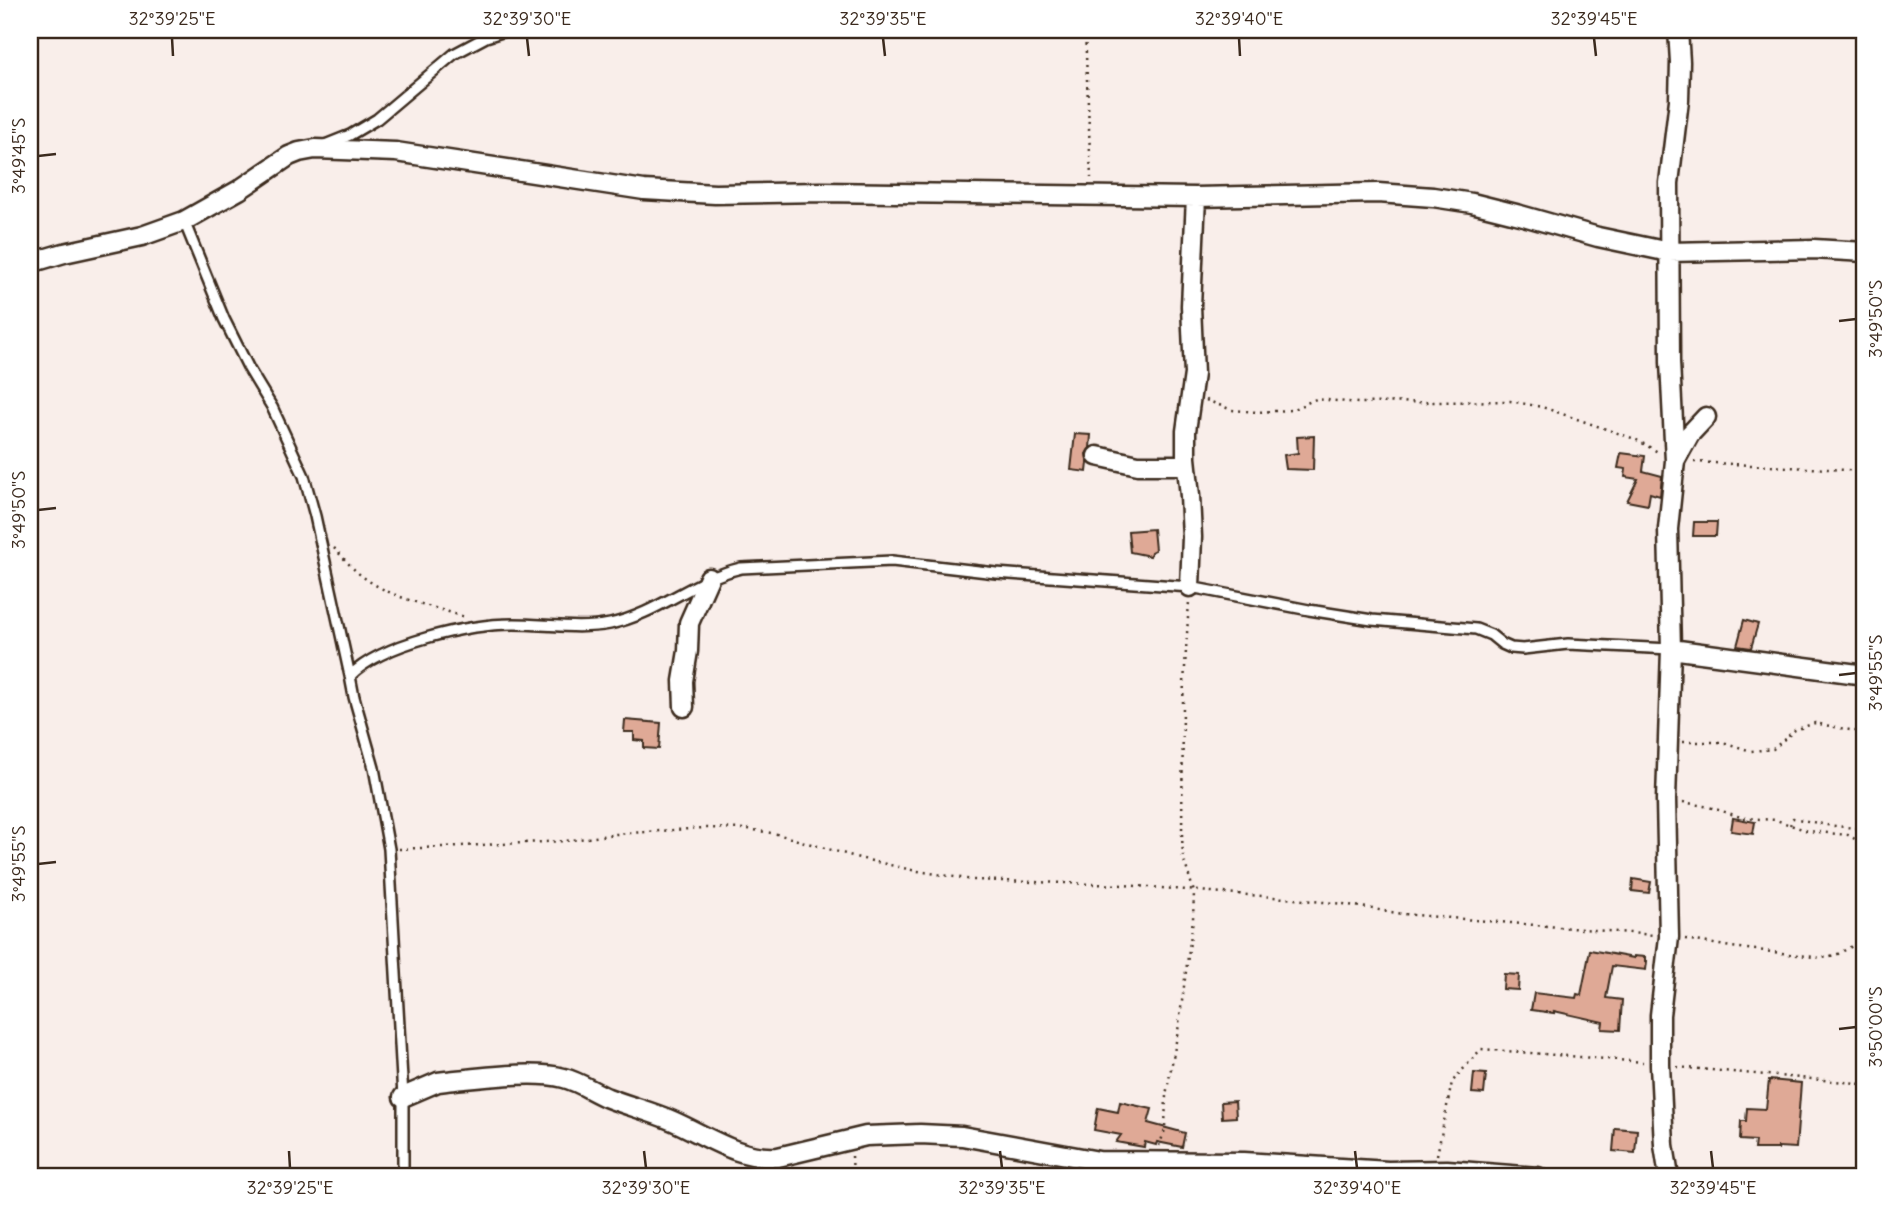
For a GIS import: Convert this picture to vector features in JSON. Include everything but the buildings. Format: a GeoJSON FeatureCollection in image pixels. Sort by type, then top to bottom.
{"type":"FeatureCollection","features":[{"type":"Feature","properties":{"kind":"street"},"geometry":{"type":"LineString","coordinates":[[1669,1177],[1664,1145],[1660,1015],[1669,937],[1666,800],[1671,649],[1668,528],[1675,461],[1670,362],[1669,251],[1670,183],[1679,88],[1678,30]]}},
{"type":"Feature","properties":{"kind":"street"},"geometry":{"type":"LineString","coordinates":[[30,263],[142,236],[184,220],[239,190],[289,156],[314,149],[396,152],[644,190],[715,194],[821,192],[1196,197],[1378,193],[1472,203],[1598,237],[1669,251],[1814,249],[1865,252]]}},
{"type":"Feature","properties":{"kind":"street"},"geometry":{"type":"LineString","coordinates":[[1190,587],[1190,496],[1186,431],[1194,374],[1191,306],[1196,197]]}},
{"type":"Feature","properties":{"kind":"street"},"geometry":{"type":"LineString","coordinates":[[1675,461],[1689,435],[1706,418]]}},
{"type":"Feature","properties":{"kind":"street"},"geometry":{"type":"LineString","coordinates":[[1097,456],[1138,465],[1186,465]]}},
{"type":"Feature","properties":{"kind":"street"},"geometry":{"type":"LineString","coordinates":[[684,707],[682,681],[688,651],[689,623],[709,578]]}},
{"type":"Feature","properties":{"kind":"street"},"geometry":{"type":"LineString","coordinates":[[1671,649],[1865,675]]}},
{"type":"Feature","properties":{"kind":"street"},"geometry":{"type":"LineString","coordinates":[[403,1097],[438,1082],[562,1077],[753,1156],[778,1157],[866,1136],[898,1134],[962,1136],[1099,1161],[1244,1162],[1388,1171],[1447,1170],[1538,1177]]}},
{"type":"Feature","properties":{"kind":"lane"},"geometry":{"type":"LineString","coordinates":[[314,149],[350,135],[377,119],[454,54],[486,37],[508,30]]}},
{"type":"Feature","properties":{"kind":"lane"},"geometry":{"type":"LineString","coordinates":[[184,220],[223,319],[272,407],[304,476],[354,697],[374,768],[389,849],[403,1097],[403,1177]]}},
{"type":"Feature","properties":{"kind":"lane"},"geometry":{"type":"LineString","coordinates":[[350,676],[376,657],[446,633],[491,625],[608,624],[630,618],[660,606],[709,578],[741,568],[892,561],[1019,575],[1190,587],[1372,620],[1476,629],[1511,648],[1568,644],[1671,649]]}},
{"type":"Feature","properties":{"kind":"path"},"geometry":{"type":"LineString","coordinates":[[1085,30],[1092,196]]}},
{"type":"Feature","properties":{"kind":"path"},"geometry":{"type":"LineString","coordinates":[[1192,392],[1232,410],[1257,412],[1291,410],[1316,398],[1358,403],[1510,401],[1542,407],[1635,439],[1675,461],[1865,471]]}},
{"type":"Feature","properties":{"kind":"path"},"geometry":{"type":"LineString","coordinates":[[318,529],[368,581],[413,602],[491,625]]}},
{"type":"Feature","properties":{"kind":"path"},"geometry":{"type":"LineString","coordinates":[[1152,1161],[1165,1130],[1166,1095],[1191,941],[1194,892],[1183,857],[1182,836],[1183,700],[1190,587]]}},
{"type":"Feature","properties":{"kind":"path"},"geometry":{"type":"LineString","coordinates":[[1668,744],[1723,743],[1751,751],[1773,749],[1795,730],[1815,723],[1865,733]]}},
{"type":"Feature","properties":{"kind":"path"},"geometry":{"type":"LineString","coordinates":[[1666,800],[1709,807],[1744,818],[1776,820],[1808,831],[1848,835],[1865,845]]}},
{"type":"Feature","properties":{"kind":"path"},"geometry":{"type":"LineString","coordinates":[[1790,825],[1793,818],[1865,829]]}},
{"type":"Feature","properties":{"kind":"path"},"geometry":{"type":"LineString","coordinates":[[389,849],[565,841],[616,834],[704,828],[748,829],[777,834],[859,858],[973,880],[1124,885],[1274,897],[1403,914],[1669,937],[1823,958],[1838,954],[1865,939]]}},
{"type":"Feature","properties":{"kind":"path"},"geometry":{"type":"LineString","coordinates":[[1435,1164],[1452,1082],[1481,1049],[1636,1060],[1660,1065],[1865,1085]]}}]}
